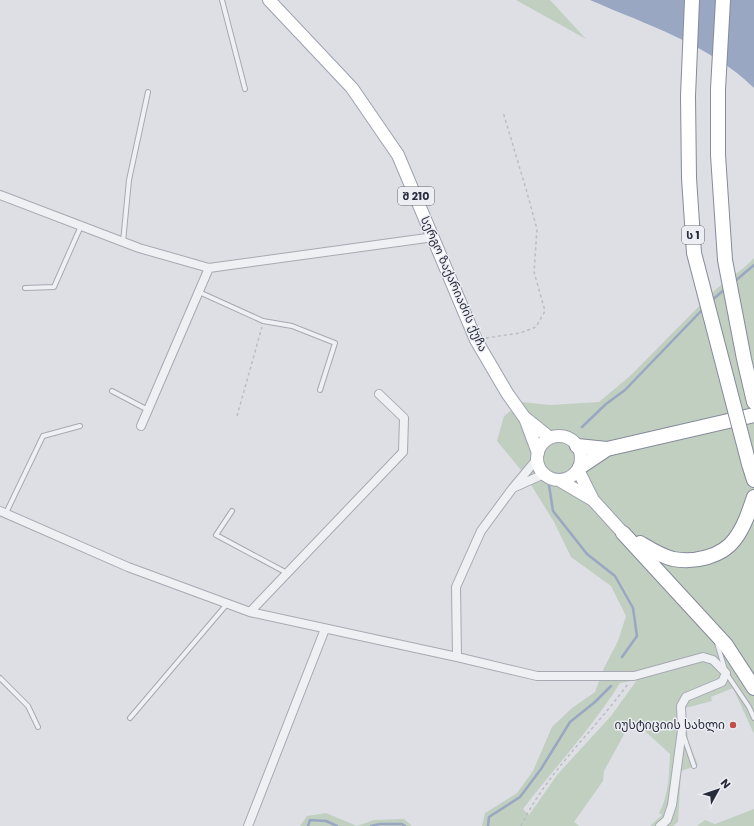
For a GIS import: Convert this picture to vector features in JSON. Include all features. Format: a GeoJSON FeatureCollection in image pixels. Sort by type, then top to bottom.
{"type":"FeatureCollection","features":[{"type":"Feature","properties":{"kind":"highway","name":"ს 1"},"geometry":{"type":"LineString","coordinates":[[692,0],[688,141],[694,253],[754,480]]}},
{"type":"Feature","properties":{"kind":"highway"},"geometry":{"type":"LineString","coordinates":[[723,0],[718,90],[718,155],[725,260],[754,402]]}},
{"type":"Feature","properties":{"kind":"highway"},"geometry":{"type":"LineString","coordinates":[[577,446],[608,449],[754,415]]}},
{"type":"Feature","properties":{"kind":"highway"},"geometry":{"type":"LineString","coordinates":[[578,469],[608,449]]}},
{"type":"Feature","properties":{"kind":"highway"},"geometry":{"type":"LineString","coordinates":[[623,533],[652,551],[673,559],[698,559],[719,553],[734,541],[746,522],[754,497]]}},
{"type":"Feature","properties":{"kind":"highway"},"geometry":{"type":"LineString","coordinates":[[623,533],[726,645],[754,688]]}},
{"type":"Feature","properties":{"kind":"main road","name":"სერგო ზაქარიაძის ქუჩა"},"geometry":{"type":"LineString","coordinates":[[269,0],[357,94],[398,155],[434,237],[476,340],[507,393],[524,417],[550,438]]}},
{"type":"Feature","properties":{"kind":"main road","name":"სერგო ზაქარიაძის ქუჩა"},"geometry":{"type":"LineString","coordinates":[[524,417],[537,456]]}},
{"type":"Feature","properties":{"kind":"main road"},"geometry":{"type":"LineString","coordinates":[[565,437],[577,446],[581,456],[578,469],[569,478],[559,480],[551,479],[544,474],[539,467],[537,456],[542,444],[550,438],[565,437]]}},
{"type":"Feature","properties":{"kind":"main road"},"geometry":{"type":"LineString","coordinates":[[578,469],[593,500],[623,533]]}},
{"type":"Feature","properties":{"kind":"main road"},"geometry":{"type":"LineString","coordinates":[[559,480],[593,500]]}},
{"type":"Feature","properties":{"kind":"street"},"geometry":{"type":"LineString","coordinates":[[0,195],[123,242],[210,268],[434,237]]}},
{"type":"Feature","properties":{"kind":"street"},"geometry":{"type":"LineString","coordinates":[[141,426],[210,268]]}},
{"type":"Feature","properties":{"kind":"street"},"geometry":{"type":"LineString","coordinates":[[250,612],[403,452],[404,418],[379,394]]}},
{"type":"Feature","properties":{"kind":"street"},"geometry":{"type":"LineString","coordinates":[[457,656],[456,587],[481,531],[537,456]]}},
{"type":"Feature","properties":{"kind":"street"},"geometry":{"type":"LineString","coordinates":[[512,488],[544,474]]}},
{"type":"Feature","properties":{"kind":"street"},"geometry":{"type":"LineString","coordinates":[[3,512],[128,567],[250,612],[457,656],[537,676],[634,676],[703,657],[713,660],[726,672],[722,682],[686,697],[681,706],[682,730],[672,805],[667,820],[660,826]]}},
{"type":"Feature","properties":{"kind":"street"},"geometry":{"type":"LineString","coordinates":[[248,826],[325,629]]}},
{"type":"Feature","properties":{"kind":"lane"},"geometry":{"type":"LineString","coordinates":[[222,0],[245,89]]}},
{"type":"Feature","properties":{"kind":"lane"},"geometry":{"type":"LineString","coordinates":[[123,242],[129,180],[148,92]]}},
{"type":"Feature","properties":{"kind":"lane"},"geometry":{"type":"LineString","coordinates":[[25,288],[54,287],[82,226]]}},
{"type":"Feature","properties":{"kind":"lane"},"geometry":{"type":"LineString","coordinates":[[199,292],[264,321],[292,326],[335,343],[320,390]]}},
{"type":"Feature","properties":{"kind":"lane"},"geometry":{"type":"LineString","coordinates":[[112,391],[148,410]]}},
{"type":"Feature","properties":{"kind":"lane"},"geometry":{"type":"LineString","coordinates":[[3,512],[43,436],[80,426]]}},
{"type":"Feature","properties":{"kind":"lane"},"geometry":{"type":"LineString","coordinates":[[232,511],[216,535],[287,573]]}},
{"type":"Feature","properties":{"kind":"lane"},"geometry":{"type":"LineString","coordinates":[[130,718],[227,604]]}},
{"type":"Feature","properties":{"kind":"lane"},"geometry":{"type":"LineString","coordinates":[[714,632],[726,672],[749,707],[754,718]]}},
{"type":"Feature","properties":{"kind":"lane"},"geometry":{"type":"LineString","coordinates":[[0,678],[28,706],[38,727]]}},
{"type":"Feature","properties":{"kind":"lane"},"geometry":{"type":"LineString","coordinates":[[682,730],[694,766]]}},
{"type":"Feature","properties":{"kind":"path"},"geometry":{"type":"LineString","coordinates":[[476,340],[520,333],[536,327],[544,311],[534,272],[537,229],[503,112]]}},
{"type":"Feature","properties":{"kind":"path"},"geometry":{"type":"LineString","coordinates":[[237,416],[264,321]]}},
{"type":"Feature","properties":{"kind":"path"},"geometry":{"type":"LineString","coordinates":[[521,826],[527,813],[554,774],[607,713],[634,676]]}},
{"type":"Feature","properties":{"kind":"green space"},"geometry":{"type":"Polygon","coordinates":[[[516,0],[550,0],[586,39],[516,0]]]}},
{"type":"Feature","properties":{"kind":"green space"},"geometry":{"type":"Polygon","coordinates":[[[754,258],[754,734],[733,688],[711,697],[712,701],[685,708],[688,740],[698,765],[681,771],[678,822],[673,826],[650,826],[662,815],[659,813],[667,792],[670,754],[635,722],[628,727],[604,771],[603,781],[574,822],[579,826],[482,826],[485,813],[517,793],[533,771],[552,727],[572,708],[595,692],[604,668],[618,641],[626,616],[611,586],[571,557],[554,522],[525,475],[497,441],[504,416],[521,402],[550,405],[599,402],[630,376],[716,289],[754,258]],[[637,680],[620,683],[598,716],[523,809],[529,815],[557,775],[611,716],[637,680]]]}},
{"type":"Feature","properties":{"kind":"green space"},"geometry":{"type":"Polygon","coordinates":[[[754,809],[754,826],[697,826],[705,820],[715,824],[754,809]]]}},
{"type":"Feature","properties":{"kind":"green space"},"geometry":{"type":"Polygon","coordinates":[[[326,813],[357,826],[300,826],[307,816],[326,813]]]}},
{"type":"Feature","properties":{"kind":"green space"},"geometry":{"type":"Polygon","coordinates":[[[404,819],[412,826],[357,826],[374,820],[404,819]]]}},
{"type":"Feature","properties":{"kind":"water"},"geometry":{"type":"Polygon","coordinates":[[[590,0],[754,0],[754,88],[717,59],[697,47],[655,27],[590,0]]]}},
{"type":"Feature","properties":{"kind":"waterway"},"geometry":{"type":"LineString","coordinates":[[734,282],[754,265]]}},
{"type":"Feature","properties":{"kind":"waterway"},"geometry":{"type":"LineString","coordinates":[[711,301],[725,289]]}},
{"type":"Feature","properties":{"kind":"waterway"},"geometry":{"type":"LineString","coordinates":[[582,427],[606,404],[625,390],[703,309]]}},
{"type":"Feature","properties":{"kind":"waterway"},"geometry":{"type":"LineString","coordinates":[[549,485],[553,511],[587,554],[615,576],[633,608],[637,636],[622,657]]}},
{"type":"Feature","properties":{"kind":"waterway"},"geometry":{"type":"LineString","coordinates":[[488,826],[489,817],[520,797],[541,769],[570,722],[595,702],[611,686]]}},
{"type":"Feature","properties":{"kind":"waterway"},"geometry":{"type":"LineString","coordinates":[[308,826],[310,820],[326,821],[337,826]]}},
{"type":"Feature","properties":{"kind":"waterway"},"geometry":{"type":"LineString","coordinates":[[371,826],[380,824],[402,824],[405,826]]}},
{"type":"Feature","properties":{"kind":"place","name":"იუსტიციის სახლი"},"geometry":{"type":"Point","coordinates":[733,725]}}]}
